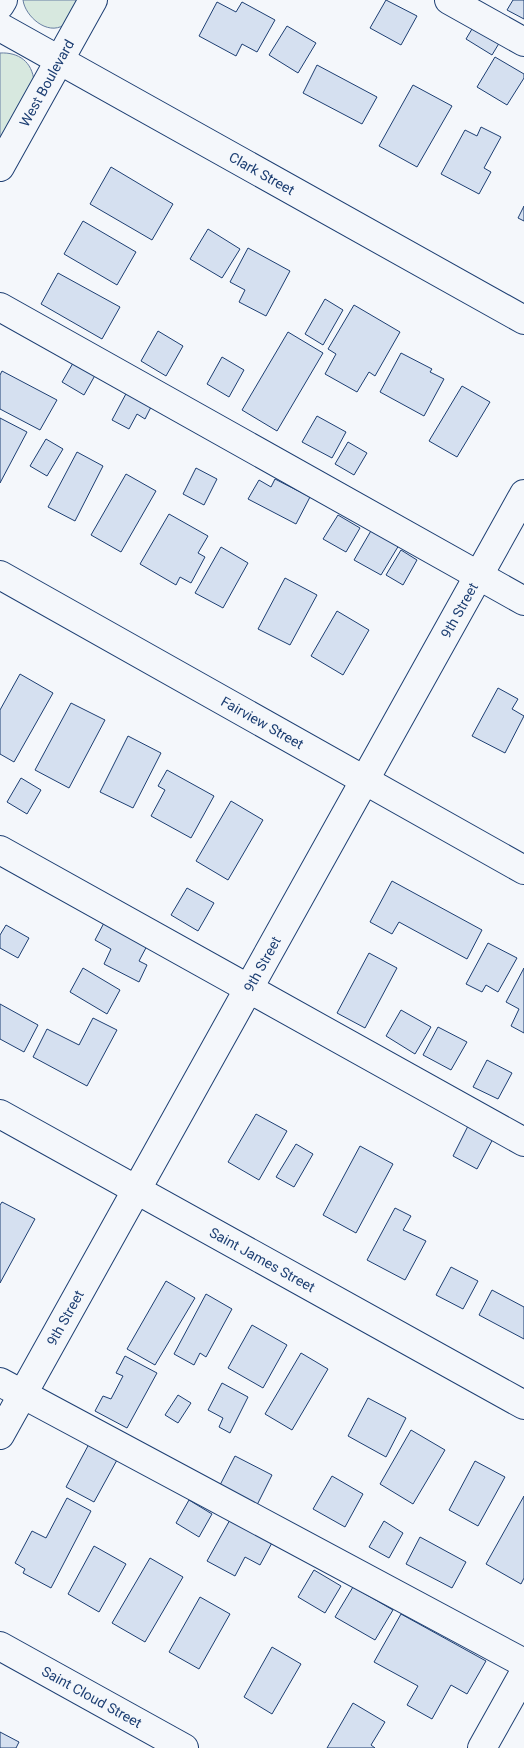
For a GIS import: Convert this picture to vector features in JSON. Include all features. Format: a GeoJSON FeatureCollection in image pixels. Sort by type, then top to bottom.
{"type":"FeatureCollection","features":[{"type":"Feature","properties":{"kind":"main road"},"geometry":{"type":"LineString","coordinates":[[0,5],[3,0]]}},
{"type":"Feature","properties":{"kind":"main road","name":"West Boulevard"},"geometry":{"type":"LineString","coordinates":[[0,167],[93,0]]}},
{"type":"Feature","properties":{"kind":"main road"},"geometry":{"type":"LineString","coordinates":[[449,0],[524,42]]}},
{"type":"Feature","properties":{"kind":"main road","name":"Clark Street"},"geometry":{"type":"LineString","coordinates":[[0,28],[524,320]]}},
{"type":"Feature","properties":{"kind":"main road"},"geometry":{"type":"LineString","coordinates":[[0,307],[524,601]]}},
{"type":"Feature","properties":{"kind":"main road","name":"9th Street"},"geometry":{"type":"LineString","coordinates":[[0,1435],[11,1388],[137,1191],[524,494]]}},
{"type":"Feature","properties":{"kind":"main road","name":"Fairview Street"},"geometry":{"type":"LineString","coordinates":[[0,576],[524,870]]}},
{"type":"Feature","properties":{"kind":"main road"},"geometry":{"type":"LineString","coordinates":[[0,850],[524,1142]]}},
{"type":"Feature","properties":{"kind":"main road","name":"Saint James Street"},"geometry":{"type":"LineString","coordinates":[[0,1114],[524,1405]]}},
{"type":"Feature","properties":{"kind":"main road"},"geometry":{"type":"LineString","coordinates":[[11,1388],[524,1663]]}},
{"type":"Feature","properties":{"kind":"main road","name":"Saint Cloud Street"},"geometry":{"type":"LineString","coordinates":[[0,1646],[184,1748]]}},
{"type":"Feature","properties":{"kind":"main road"},"geometry":{"type":"LineString","coordinates":[[482,1748],[524,1673]]}},
{"type":"Feature","properties":{"kind":"shaded area"},"geometry":{"type":"Polygon","coordinates":[[[23,0],[83,0],[67,23],[57,28],[51,28],[38,23],[32,18],[23,0]]]}},
{"type":"Feature","properties":{"kind":"shaded area"},"geometry":{"type":"Polygon","coordinates":[[[0,53],[19,56],[31,68],[34,81],[0,147],[0,53]]]}},
{"type":"Feature","properties":{"kind":"building"},"geometry":{"type":"Polygon","coordinates":[[[386,0],[417,16],[401,45],[370,28],[386,0]]]}},
{"type":"Feature","properties":{"kind":"building"},"geometry":{"type":"Polygon","coordinates":[[[513,0],[524,0],[524,19],[507,10],[513,0]]]}},
{"type":"Feature","properties":{"kind":"building"},"geometry":{"type":"Polygon","coordinates":[[[217,2],[236,12],[242,2],[275,20],[257,52],[242,44],[236,56],[199,36],[217,2]]]}},
{"type":"Feature","properties":{"kind":"building"},"geometry":{"type":"Polygon","coordinates":[[[475,24],[501,40],[492,55],[466,39],[475,24]]]}},
{"type":"Feature","properties":{"kind":"building"},"geometry":{"type":"Polygon","coordinates":[[[287,26],[316,43],[298,73],[269,55],[287,26]]]}},
{"type":"Feature","properties":{"kind":"building"},"geometry":{"type":"Polygon","coordinates":[[[495,57],[524,74],[524,78],[507,105],[477,87],[495,57]]]}},
{"type":"Feature","properties":{"kind":"building"},"geometry":{"type":"Polygon","coordinates":[[[317,65],[377,97],[362,124],[303,93],[317,65]]]}},
{"type":"Feature","properties":{"kind":"building"},"geometry":{"type":"Polygon","coordinates":[[[413,85],[452,106],[417,167],[379,146],[413,85]]]}},
{"type":"Feature","properties":{"kind":"building"},"geometry":{"type":"Polygon","coordinates":[[[481,127],[501,137],[484,168],[491,172],[479,194],[441,174],[465,130],[477,136],[481,127]]]}},
{"type":"Feature","properties":{"kind":"building"},"geometry":{"type":"Polygon","coordinates":[[[111,167],[173,204],[152,240],[90,204],[111,167]]]}},
{"type":"Feature","properties":{"kind":"building"},"geometry":{"type":"Polygon","coordinates":[[[524,206],[524,221],[518,218],[524,206]]]}},
{"type":"Feature","properties":{"kind":"building"},"geometry":{"type":"Polygon","coordinates":[[[83,221],[136,252],[117,285],[64,254],[83,221]]]}},
{"type":"Feature","properties":{"kind":"building"},"geometry":{"type":"Polygon","coordinates":[[[208,229],[240,249],[222,278],[190,259],[208,229]]]}},
{"type":"Feature","properties":{"kind":"building"},"geometry":{"type":"Polygon","coordinates":[[[248,248],[290,271],[266,316],[239,302],[245,290],[230,282],[248,248]]]}},
{"type":"Feature","properties":{"kind":"building"},"geometry":{"type":"Polygon","coordinates":[[[58,273],[120,307],[102,339],[41,304],[58,273]]]}},
{"type":"Feature","properties":{"kind":"building"},"geometry":{"type":"Polygon","coordinates":[[[325,299],[343,310],[323,345],[305,334],[325,299]]]}},
{"type":"Feature","properties":{"kind":"building"},"geometry":{"type":"Polygon","coordinates":[[[354,305],[400,332],[375,376],[369,372],[357,392],[325,374],[336,354],[328,349],[354,305]]]}},
{"type":"Feature","properties":{"kind":"building"},"geometry":{"type":"Polygon","coordinates":[[[158,331],[183,346],[166,376],[141,361],[158,331]]]}},
{"type":"Feature","properties":{"kind":"building"},"geometry":{"type":"Polygon","coordinates":[[[288,332],[323,353],[277,431],[242,410],[288,332]]]}},
{"type":"Feature","properties":{"kind":"building"},"geometry":{"type":"Polygon","coordinates":[[[401,353],[432,369],[430,372],[444,379],[424,416],[380,392],[401,353]]]}},
{"type":"Feature","properties":{"kind":"building"},"geometry":{"type":"Polygon","coordinates":[[[222,357],[244,370],[229,397],[207,384],[222,357]]]}},
{"type":"Feature","properties":{"kind":"building"},"geometry":{"type":"Polygon","coordinates":[[[76,358],[98,370],[84,395],[62,382],[76,358]]]}},
{"type":"Feature","properties":{"kind":"building"},"geometry":{"type":"Polygon","coordinates":[[[2,371],[57,400],[40,430],[0,409],[0,375],[2,371]]]}},
{"type":"Feature","properties":{"kind":"building"},"geometry":{"type":"Polygon","coordinates":[[[462,386],[490,402],[457,457],[429,441],[462,386]]]}},
{"type":"Feature","properties":{"kind":"building"},"geometry":{"type":"Polygon","coordinates":[[[128,390],[153,403],[145,419],[137,414],[129,429],[112,420],[128,390]]]}},
{"type":"Feature","properties":{"kind":"building"},"geometry":{"type":"Polygon","coordinates":[[[317,416],[346,432],[332,458],[302,442],[317,416]]]}},
{"type":"Feature","properties":{"kind":"building"},"geometry":{"type":"Polygon","coordinates":[[[0,418],[27,432],[0,483],[0,418]]]}},
{"type":"Feature","properties":{"kind":"building"},"geometry":{"type":"Polygon","coordinates":[[[46,439],[63,449],[47,476],[30,466],[46,439]]]}},
{"type":"Feature","properties":{"kind":"building"},"geometry":{"type":"Polygon","coordinates":[[[348,442],[367,453],[354,475],[335,464],[348,442]]]}},
{"type":"Feature","properties":{"kind":"building"},"geometry":{"type":"Polygon","coordinates":[[[77,452],[103,466],[75,521],[48,507],[77,452]]]}},
{"type":"Feature","properties":{"kind":"building"},"geometry":{"type":"Polygon","coordinates":[[[196,468],[217,479],[204,505],[183,494],[196,468]]]}},
{"type":"Feature","properties":{"kind":"building"},"geometry":{"type":"Polygon","coordinates":[[[126,474],[156,491],[121,552],[91,535],[126,474]]]}},
{"type":"Feature","properties":{"kind":"building"},"geometry":{"type":"Polygon","coordinates":[[[275,479],[310,497],[296,524],[248,499],[259,480],[271,487],[275,479]]]}},
{"type":"Feature","properties":{"kind":"building"},"geometry":{"type":"Polygon","coordinates":[[[169,514],[208,536],[198,553],[205,557],[191,583],[180,577],[176,585],[140,564],[169,514]]]}},
{"type":"Feature","properties":{"kind":"building"},"geometry":{"type":"Polygon","coordinates":[[[338,515],[360,528],[346,552],[323,539],[338,515]]]}},
{"type":"Feature","properties":{"kind":"building"},"geometry":{"type":"Polygon","coordinates":[[[372,529],[399,545],[381,575],[354,560],[372,529]]]}},
{"type":"Feature","properties":{"kind":"building"},"geometry":{"type":"Polygon","coordinates":[[[221,547],[248,563],[223,608],[195,593],[221,547]]]}},
{"type":"Feature","properties":{"kind":"building"},"geometry":{"type":"Polygon","coordinates":[[[401,550],[417,560],[403,585],[386,575],[401,550]]]}},
{"type":"Feature","properties":{"kind":"building"},"geometry":{"type":"Polygon","coordinates":[[[285,578],[317,595],[290,645],[258,629],[285,578]]]}},
{"type":"Feature","properties":{"kind":"building"},"geometry":{"type":"Polygon","coordinates":[[[337,611],[369,630],[343,675],[311,656],[337,611]]]}},
{"type":"Feature","properties":{"kind":"building"},"geometry":{"type":"Polygon","coordinates":[[[20,674],[53,693],[14,762],[0,754],[0,710],[20,674]]]}},
{"type":"Feature","properties":{"kind":"building"},"geometry":{"type":"Polygon","coordinates":[[[498,688],[518,699],[512,709],[524,716],[505,753],[472,736],[498,688]]]}},
{"type":"Feature","properties":{"kind":"building"},"geometry":{"type":"Polygon","coordinates":[[[71,703],[105,720],[69,788],[35,770],[71,703]]]}},
{"type":"Feature","properties":{"kind":"building"},"geometry":{"type":"Polygon","coordinates":[[[128,736],[161,753],[133,808],[100,792],[128,736]]]}},
{"type":"Feature","properties":{"kind":"building"},"geometry":{"type":"Polygon","coordinates":[[[167,770],[214,796],[191,838],[151,816],[165,790],[158,786],[167,770]]]}},
{"type":"Feature","properties":{"kind":"building"},"geometry":{"type":"Polygon","coordinates":[[[21,778],[41,790],[27,814],[7,802],[21,778]]]}},
{"type":"Feature","properties":{"kind":"building"},"geometry":{"type":"Polygon","coordinates":[[[231,801],[263,820],[228,880],[196,861],[231,801]]]}},
{"type":"Feature","properties":{"kind":"building"},"geometry":{"type":"Polygon","coordinates":[[[392,881],[482,930],[467,959],[399,922],[392,934],[370,922],[392,881]]]}},
{"type":"Feature","properties":{"kind":"building"},"geometry":{"type":"Polygon","coordinates":[[[187,888],[214,903],[198,931],[171,915],[187,888]]]}},
{"type":"Feature","properties":{"kind":"building"},"geometry":{"type":"Polygon","coordinates":[[[105,921],[148,944],[139,961],[147,965],[139,982],[104,964],[111,949],[95,940],[105,921]]]}},
{"type":"Feature","properties":{"kind":"building"},"geometry":{"type":"Polygon","coordinates":[[[6,925],[29,938],[18,958],[0,948],[0,935],[6,925]]]}},
{"type":"Feature","properties":{"kind":"building"},"geometry":{"type":"Polygon","coordinates":[[[488,943],[517,958],[498,992],[486,985],[482,992],[466,984],[488,943]]]}},
{"type":"Feature","properties":{"kind":"building"},"geometry":{"type":"Polygon","coordinates":[[[369,953],[397,968],[365,1028],[337,1013],[369,953]]]}},
{"type":"Feature","properties":{"kind":"building"},"geometry":{"type":"Polygon","coordinates":[[[83,968],[120,990],[107,1014],[70,992],[83,968]]]}},
{"type":"Feature","properties":{"kind":"building"},"geometry":{"type":"Polygon","coordinates":[[[524,968],[524,1033],[511,1026],[519,1009],[506,1002],[524,968]]]}},
{"type":"Feature","properties":{"kind":"building"},"geometry":{"type":"Polygon","coordinates":[[[0,1004],[38,1025],[24,1052],[0,1039],[0,1004]]]}},
{"type":"Feature","properties":{"kind":"building"},"geometry":{"type":"Polygon","coordinates":[[[401,1010],[431,1027],[415,1054],[386,1036],[401,1010]]]}},
{"type":"Feature","properties":{"kind":"building"},"geometry":{"type":"Polygon","coordinates":[[[93,1018],[117,1030],[87,1086],[33,1057],[47,1029],[79,1045],[93,1018]]]}},
{"type":"Feature","properties":{"kind":"building"},"geometry":{"type":"Polygon","coordinates":[[[438,1027],[467,1042],[451,1070],[423,1055],[438,1027]]]}},
{"type":"Feature","properties":{"kind":"building"},"geometry":{"type":"Polygon","coordinates":[[[487,1060],[512,1073],[498,1099],[473,1087],[487,1060]]]}},
{"type":"Feature","properties":{"kind":"building"},"geometry":{"type":"Polygon","coordinates":[[[256,1114],[287,1131],[259,1180],[228,1162],[256,1114]]]}},
{"type":"Feature","properties":{"kind":"building"},"geometry":{"type":"Polygon","coordinates":[[[469,1124],[494,1137],[477,1169],[453,1156],[469,1124]]]}},
{"type":"Feature","properties":{"kind":"building"},"geometry":{"type":"Polygon","coordinates":[[[296,1144],[313,1154],[294,1187],[276,1177],[296,1144]]]}},
{"type":"Feature","properties":{"kind":"building"},"geometry":{"type":"Polygon","coordinates":[[[360,1146],[393,1164],[356,1233],[323,1215],[360,1146]]]}},
{"type":"Feature","properties":{"kind":"building"},"geometry":{"type":"Polygon","coordinates":[[[2,1202],[35,1219],[0,1283],[0,1205],[2,1202]]]}},
{"type":"Feature","properties":{"kind":"building"},"geometry":{"type":"Polygon","coordinates":[[[395,1208],[411,1216],[403,1230],[426,1241],[405,1280],[367,1260],[395,1208]]]}},
{"type":"Feature","properties":{"kind":"building"},"geometry":{"type":"Polygon","coordinates":[[[451,1267],[478,1281],[463,1309],[436,1295],[451,1267]]]}},
{"type":"Feature","properties":{"kind":"building"},"geometry":{"type":"Polygon","coordinates":[[[166,1281],[195,1298],[155,1365],[127,1349],[166,1281]]]}},
{"type":"Feature","properties":{"kind":"building"},"geometry":{"type":"Polygon","coordinates":[[[492,1290],[524,1307],[524,1339],[479,1315],[492,1290]]]}},
{"type":"Feature","properties":{"kind":"building"},"geometry":{"type":"Polygon","coordinates":[[[206,1294],[232,1309],[206,1357],[200,1353],[194,1365],[174,1354],[206,1294]]]}},
{"type":"Feature","properties":{"kind":"building"},"geometry":{"type":"Polygon","coordinates":[[[252,1325],[287,1345],[263,1388],[228,1368],[252,1325]]]}},
{"type":"Feature","properties":{"kind":"building"},"geometry":{"type":"Polygon","coordinates":[[[301,1353],[328,1369],[292,1430],[265,1414],[301,1353]]]}},
{"type":"Feature","properties":{"kind":"building"},"geometry":{"type":"Polygon","coordinates":[[[125,1356],[157,1373],[127,1428],[95,1411],[103,1396],[111,1399],[123,1376],[116,1373],[125,1356]]]}},
{"type":"Feature","properties":{"kind":"building"},"geometry":{"type":"Polygon","coordinates":[[[222,1383],[248,1397],[230,1433],[219,1427],[223,1418],[208,1410],[222,1383]]]}},
{"type":"Feature","properties":{"kind":"building"},"geometry":{"type":"Polygon","coordinates":[[[178,1395],[191,1403],[178,1423],[165,1415],[178,1395]]]}},
{"type":"Feature","properties":{"kind":"building"},"geometry":{"type":"Polygon","coordinates":[[[368,1398],[406,1418],[386,1457],[348,1436],[368,1398]]]}},
{"type":"Feature","properties":{"kind":"building"},"geometry":{"type":"Polygon","coordinates":[[[411,1430],[445,1450],[413,1504],[380,1484],[411,1430]]]}},
{"type":"Feature","properties":{"kind":"building"},"geometry":{"type":"Polygon","coordinates":[[[89,1444],[117,1460],[94,1502],[66,1487],[89,1444]]]}},
{"type":"Feature","properties":{"kind":"building"},"geometry":{"type":"Polygon","coordinates":[[[235,1456],[272,1475],[257,1505],[220,1485],[235,1456]]]}},
{"type":"Feature","properties":{"kind":"building"},"geometry":{"type":"Polygon","coordinates":[[[475,1461],[505,1477],[478,1526],[449,1510],[475,1461]]]}},
{"type":"Feature","properties":{"kind":"building"},"geometry":{"type":"Polygon","coordinates":[[[332,1476],[363,1494],[345,1527],[313,1509],[332,1476]]]}},
{"type":"Feature","properties":{"kind":"building"},"geometry":{"type":"Polygon","coordinates":[[[524,1496],[524,1578],[521,1584],[486,1564],[524,1496]]]}},
{"type":"Feature","properties":{"kind":"building"},"geometry":{"type":"Polygon","coordinates":[[[67,1498],[91,1511],[51,1588],[23,1573],[25,1569],[15,1563],[32,1531],[46,1538],[67,1498]]]}},
{"type":"Feature","properties":{"kind":"building"},"geometry":{"type":"Polygon","coordinates":[[[189,1500],[212,1514],[199,1537],[176,1523],[189,1500]]]}},
{"type":"Feature","properties":{"kind":"building"},"geometry":{"type":"Polygon","coordinates":[[[231,1518],[273,1541],[260,1565],[245,1557],[235,1576],[207,1561],[231,1518]]]}},
{"type":"Feature","properties":{"kind":"building"},"geometry":{"type":"Polygon","coordinates":[[[384,1521],[403,1533],[389,1558],[369,1547],[384,1521]]]}},
{"type":"Feature","properties":{"kind":"building"},"geometry":{"type":"Polygon","coordinates":[[[420,1537],[466,1562],[452,1588],[406,1564],[420,1537]]]}},
{"type":"Feature","properties":{"kind":"building"},"geometry":{"type":"Polygon","coordinates":[[[94,1546],[126,1564],[99,1612],[68,1594],[94,1546]]]}},
{"type":"Feature","properties":{"kind":"building"},"geometry":{"type":"Polygon","coordinates":[[[150,1558],[183,1577],[145,1642],[112,1623],[150,1558]]]}},
{"type":"Feature","properties":{"kind":"building"},"geometry":{"type":"Polygon","coordinates":[[[314,1570],[341,1586],[325,1613],[298,1597],[314,1570]]]}},
{"type":"Feature","properties":{"kind":"building"},"geometry":{"type":"Polygon","coordinates":[[[353,1587],[393,1610],[375,1640],[335,1617],[353,1587]]]}},
{"type":"Feature","properties":{"kind":"building"},"geometry":{"type":"Polygon","coordinates":[[[200,1597],[230,1614],[199,1669],[169,1652],[200,1597]]]}},
{"type":"Feature","properties":{"kind":"building"},"geometry":{"type":"Polygon","coordinates":[[[401,1614],[486,1661],[467,1694],[451,1685],[432,1719],[407,1705],[418,1686],[374,1662],[401,1614]]]}},
{"type":"Feature","properties":{"kind":"building"},"geometry":{"type":"Polygon","coordinates":[[[272,1647],[301,1664],[272,1714],[244,1697],[272,1647]]]}},
{"type":"Feature","properties":{"kind":"building"},"geometry":{"type":"Polygon","coordinates":[[[353,1703],[385,1722],[371,1745],[375,1748],[327,1748],[353,1703]]]}},
{"type":"Feature","properties":{"kind":"building"},"geometry":{"type":"Polygon","coordinates":[[[0,1732],[19,1742],[16,1748],[0,1748],[0,1732]]]}}]}
